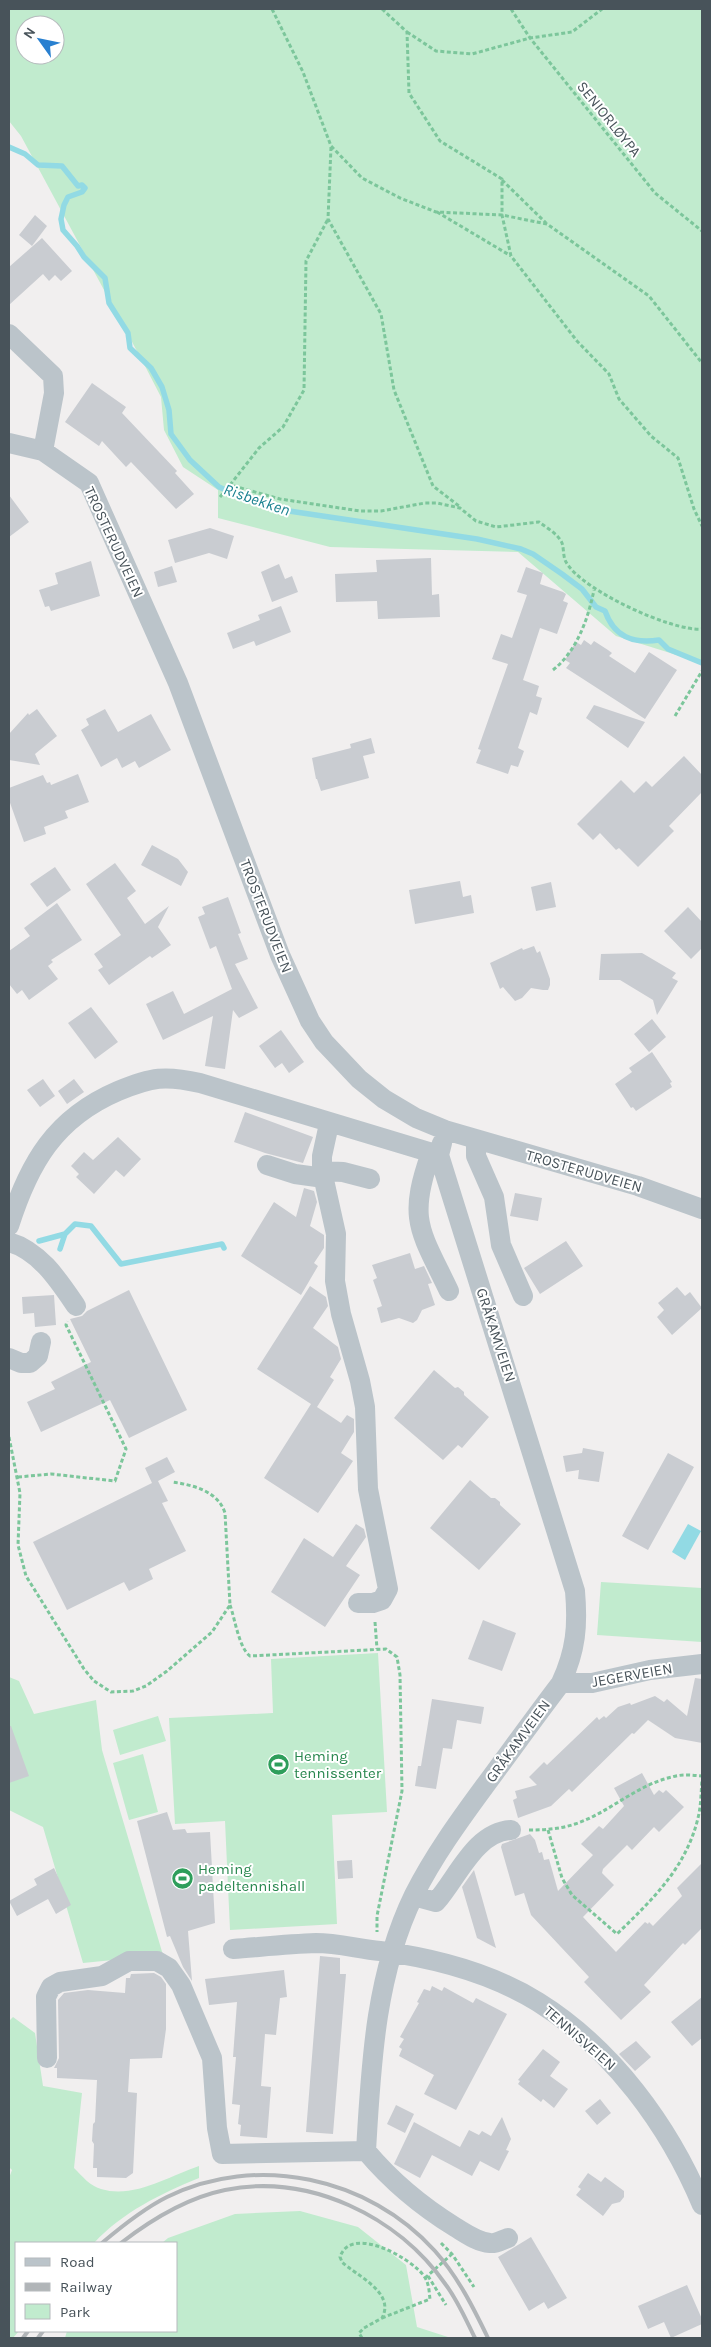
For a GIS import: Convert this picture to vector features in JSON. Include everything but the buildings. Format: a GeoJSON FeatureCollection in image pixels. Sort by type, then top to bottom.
{"type":"FeatureCollection","features":[{"type":"Feature","properties":{"kind":"street"},"geometry":{"type":"LineString","coordinates":[[9,334],[53,376],[54,392],[43,450]]}},
{"type":"Feature","properties":{"kind":"street","name":"TROSTERUDVEIEN"},"geometry":{"type":"LineString","coordinates":[[9,442],[43,450],[89,483],[178,683],[280,955],[310,1021],[324,1042],[359,1079],[384,1099],[416,1118],[476,1140],[638,1186],[702,1209]]}},
{"type":"Feature","properties":{"kind":"street"},"geometry":{"type":"LineString","coordinates":[[9,1226],[25,1183],[37,1160],[61,1128],[88,1107],[136,1084],[165,1077],[179,1078],[242,1095],[329,1124],[435,1154]]}},
{"type":"Feature","properties":{"kind":"street"},"geometry":{"type":"LineString","coordinates":[[329,1124],[323,1145],[324,1175],[336,1234],[334,1268],[337,1298],[360,1381],[367,1424],[368,1494],[381,1547],[388,1588],[382,1600],[366,1603]]}},
{"type":"Feature","properties":{"kind":"street"},"geometry":{"type":"LineString","coordinates":[[445,1130],[419,1194],[418,1222],[449,1291]]}},
{"type":"Feature","properties":{"kind":"street"},"geometry":{"type":"LineString","coordinates":[[476,1140],[476,1156],[494,1197],[501,1245],[523,1296]]}},
{"type":"Feature","properties":{"kind":"street","name":"GRÅKAMVEIEN"},"geometry":{"type":"LineString","coordinates":[[366,2151],[377,2020],[387,1952],[414,1896],[460,1820],[561,1683],[576,1642],[577,1614],[575,1591],[435,1154]]}},
{"type":"Feature","properties":{"kind":"street"},"geometry":{"type":"LineString","coordinates":[[268,1165],[295,1174],[354,1174],[370,1180]]}},
{"type":"Feature","properties":{"kind":"street"},"geometry":{"type":"LineString","coordinates":[[9,1242],[24,1248],[47,1268],[74,1304]]}},
{"type":"Feature","properties":{"kind":"street"},"geometry":{"type":"LineString","coordinates":[[9,1358],[22,1363],[30,1363],[38,1356],[41,1342]]}},
{"type":"Feature","properties":{"kind":"street","name":"JEGERVEIEN"},"geometry":{"type":"LineString","coordinates":[[561,1683],[592,1682],[650,1670],[702,1664]]}},
{"type":"Feature","properties":{"kind":"street"},"geometry":{"type":"LineString","coordinates":[[414,1896],[436,1902],[482,1842],[500,1831],[511,1830]]}},
{"type":"Feature","properties":{"kind":"street","name":"TENNISVEIEN"},"geometry":{"type":"LineString","coordinates":[[233,1949],[318,1943],[387,1952],[452,1966],[484,1976],[538,2002],[560,2017],[613,2065],[696,2173],[702,2205]]}},
{"type":"Feature","properties":{"kind":"street"},"geometry":{"type":"LineString","coordinates":[[47,2058],[46,1997],[51,1987],[60,1982],[102,1976],[128,1961],[157,1961],[169,1968],[181,1985],[212,2058],[217,2128],[222,2154],[357,2153],[366,2151],[383,2171],[412,2198],[464,2232],[480,2241],[492,2244],[508,2238]]}},
{"type":"Feature","properties":{"kind":"path"},"geometry":{"type":"LineString","coordinates":[[220,497],[259,448],[283,427],[304,390],[306,261],[328,218],[331,146],[303,72],[272,9]]}},
{"type":"Feature","properties":{"kind":"path"},"geometry":{"type":"LineString","coordinates":[[382,9],[407,32],[436,51],[472,54],[530,38],[572,32],[602,9]]}},
{"type":"Feature","properties":{"kind":"path","name":"SENIORLØYPA"},"geometry":{"type":"LineString","coordinates":[[511,9],[530,38],[655,193],[702,231]]}},
{"type":"Feature","properties":{"kind":"path"},"geometry":{"type":"LineString","coordinates":[[407,32],[410,93],[440,141],[502,179],[547,224],[649,296],[702,364]]}},
{"type":"Feature","properties":{"kind":"path"},"geometry":{"type":"LineString","coordinates":[[331,146],[362,178],[400,198],[436,212],[511,256],[577,341],[609,374],[619,400],[650,436],[678,458],[694,509],[702,526]]}},
{"type":"Feature","properties":{"kind":"path"},"geometry":{"type":"LineString","coordinates":[[502,179],[502,215],[511,256]]}},
{"type":"Feature","properties":{"kind":"path"},"geometry":{"type":"LineString","coordinates":[[436,212],[502,215],[547,224]]}},
{"type":"Feature","properties":{"kind":"path"},"geometry":{"type":"LineString","coordinates":[[328,218],[381,314],[394,390],[434,486],[476,521],[496,527],[539,522],[562,543],[566,563],[594,590],[639,612],[691,630],[702,629]]}},
{"type":"Feature","properties":{"kind":"path"},"geometry":{"type":"LineString","coordinates":[[229,486],[280,499],[360,511],[381,512],[425,503],[437,503],[460,508]]}},
{"type":"Feature","properties":{"kind":"path"},"geometry":{"type":"LineString","coordinates":[[553,670],[561,664],[578,637],[589,611],[594,590]]}},
{"type":"Feature","properties":{"kind":"path"},"geometry":{"type":"LineString","coordinates":[[675,716],[702,671]]}},
{"type":"Feature","properties":{"kind":"path"},"geometry":{"type":"LineString","coordinates":[[18,1477],[51,1474],[115,1481],[126,1449],[66,1325],[74,1304]]}},
{"type":"Feature","properties":{"kind":"path"},"geometry":{"type":"LineString","coordinates":[[9,1437],[20,1493],[18,1545],[26,1576],[84,1669],[102,1688],[119,1693],[133,1691],[146,1686],[201,1643],[222,1619],[230,1605]]}},
{"type":"Feature","properties":{"kind":"path"},"geometry":{"type":"LineString","coordinates":[[172,1482],[206,1491],[222,1504],[225,1513],[230,1605],[240,1633],[242,1649],[250,1656],[386,1649],[397,1657],[400,1675],[402,1781],[398,1818],[377,1916],[377,1933],[387,1952]]}},
{"type":"Feature","properties":{"kind":"path"},"geometry":{"type":"LineString","coordinates":[[366,1603],[376,1649]]}},
{"type":"Feature","properties":{"kind":"path"},"geometry":{"type":"LineString","coordinates":[[511,1830],[548,1830],[575,1824],[600,1813],[661,1780],[673,1776],[702,1776]]}},
{"type":"Feature","properties":{"kind":"path"},"geometry":{"type":"LineString","coordinates":[[548,1830],[562,1878],[572,1895],[617,1934],[660,1892],[680,1861],[692,1838],[698,1817],[702,1780]]}},
{"type":"Feature","properties":{"kind":"path"},"geometry":{"type":"LineString","coordinates":[[439,2241],[452,2254],[474,2286]]}},
{"type":"Feature","properties":{"kind":"path"},"geometry":{"type":"LineString","coordinates":[[382,2318],[384,2306],[376,2288],[342,2262],[340,2257],[346,2246],[354,2242],[376,2246],[412,2264],[427,2277],[446,2305]]}},
{"type":"Feature","properties":{"kind":"path"},"geometry":{"type":"LineString","coordinates":[[427,2277],[452,2254]]}},
{"type":"Feature","properties":{"kind":"path"},"geometry":{"type":"LineString","coordinates":[[362,2338],[359,2333],[364,2328],[382,2318],[430,2298],[427,2277]]}},
{"type":"Feature","properties":{"kind":"green space"},"geometry":{"type":"Polygon","coordinates":[[[9,9],[702,9],[702,663],[616,636],[518,552],[330,547],[218,518],[218,490],[183,467],[164,430],[161,397],[21,136],[9,121],[9,9]]]}},
{"type":"Feature","properties":{"kind":"green space"},"geometry":{"type":"Polygon","coordinates":[[[601,1582],[702,1588],[702,1642],[597,1635],[601,1582]]]}},
{"type":"Feature","properties":{"kind":"green space","name":"Heming tennissenter"},"geometry":{"type":"Polygon","coordinates":[[[378,1653],[387,1812],[332,1815],[337,1924],[230,1930],[225,1821],[175,1824],[169,1718],[273,1713],[271,1659],[378,1653]]]}},
{"type":"Feature","properties":{"kind":"green space"},"geometry":{"type":"Polygon","coordinates":[[[9,1677],[19,1681],[34,1714],[96,1700],[102,1750],[163,1955],[83,1963],[43,1827],[9,1810],[9,1677]]]}},
{"type":"Feature","properties":{"kind":"green space"},"geometry":{"type":"Polygon","coordinates":[[[158,1716],[166,1741],[120,1755],[113,1730],[158,1716]]]}},
{"type":"Feature","properties":{"kind":"green space"},"geometry":{"type":"Polygon","coordinates":[[[143,1754],[158,1812],[129,1820],[113,1763],[143,1754]]]}},
{"type":"Feature","properties":{"kind":"green space"},"geometry":{"type":"Polygon","coordinates":[[[13,2017],[35,2033],[43,2086],[82,2093],[74,2168],[93,2186],[113,2191],[139,2189],[199,2166],[199,2178],[170,2191],[130,2213],[95,2242],[15,2242],[15,2332],[18,2332],[13,2338],[9,2338],[9,2178],[12,2170],[9,2167],[9,2021],[13,2017]]]}},
{"type":"Feature","properties":{"kind":"green space"},"geometry":{"type":"Polygon","coordinates":[[[300,2211],[358,2227],[406,2265],[417,2327],[451,2338],[65,2338],[67,2332],[178,2332],[178,2242],[163,2242],[168,2238],[235,2214],[300,2211]]]}},
{"type":"Feature","properties":{"kind":"water"},"geometry":{"type":"Polygon","coordinates":[[[688,1524],[701,1531],[685,1560],[672,1552],[688,1524]]]}},
{"type":"Feature","properties":{"kind":"waterway","name":"Risbekken"},"geometry":{"type":"LineString","coordinates":[[9,147],[25,154],[38,165],[62,166],[78,186],[82,185],[85,188],[82,192],[68,197],[61,219],[63,230],[84,257],[105,278],[109,303],[128,333],[130,348],[151,368],[162,387],[169,410],[171,434],[190,460],[219,487],[246,499],[289,511],[477,539],[521,549],[533,554],[582,589],[596,607],[605,611],[619,633],[641,641],[659,640],[668,649],[702,663]]}},
{"type":"Feature","properties":{"kind":"waterway"},"geometry":{"type":"LineString","coordinates":[[39,1241],[65,1234],[75,1224],[91,1226],[121,1264],[222,1244],[224,1248]]}},
{"type":"Feature","properties":{"kind":"waterway"},"geometry":{"type":"LineString","coordinates":[[60,1249],[65,1234]]}},
{"type":"Feature","properties":{"kind":"railway"},"geometry":{"type":"LineString","coordinates":[[103,2242],[150,2207],[167,2197],[201,2184],[237,2176],[274,2175],[310,2180],[345,2190],[378,2205],[408,2226],[435,2251],[451,2271],[471,2304],[488,2338]]}},
{"type":"Feature","properties":{"kind":"railway"},"geometry":{"type":"LineString","coordinates":[[122,2242],[170,2210],[197,2198],[225,2190],[257,2186],[288,2188],[319,2194],[349,2205],[377,2220],[403,2239],[426,2260],[458,2304],[475,2338]]}},
{"type":"Feature","properties":{"kind":"railway"},"geometry":{"type":"LineString","coordinates":[[23,2338],[27,2332]]}},
{"type":"Feature","properties":{"kind":"railway"},"geometry":{"type":"LineString","coordinates":[[38,2338],[42,2332]]}},
{"type":"Feature","properties":{"kind":"place","name":"Heming tennissenter"},"geometry":{"type":"Point","coordinates":[278,1765]}},
{"type":"Feature","properties":{"kind":"place","name":"Heming padeltennishall"},"geometry":{"type":"Point","coordinates":[182,1878]}}]}
